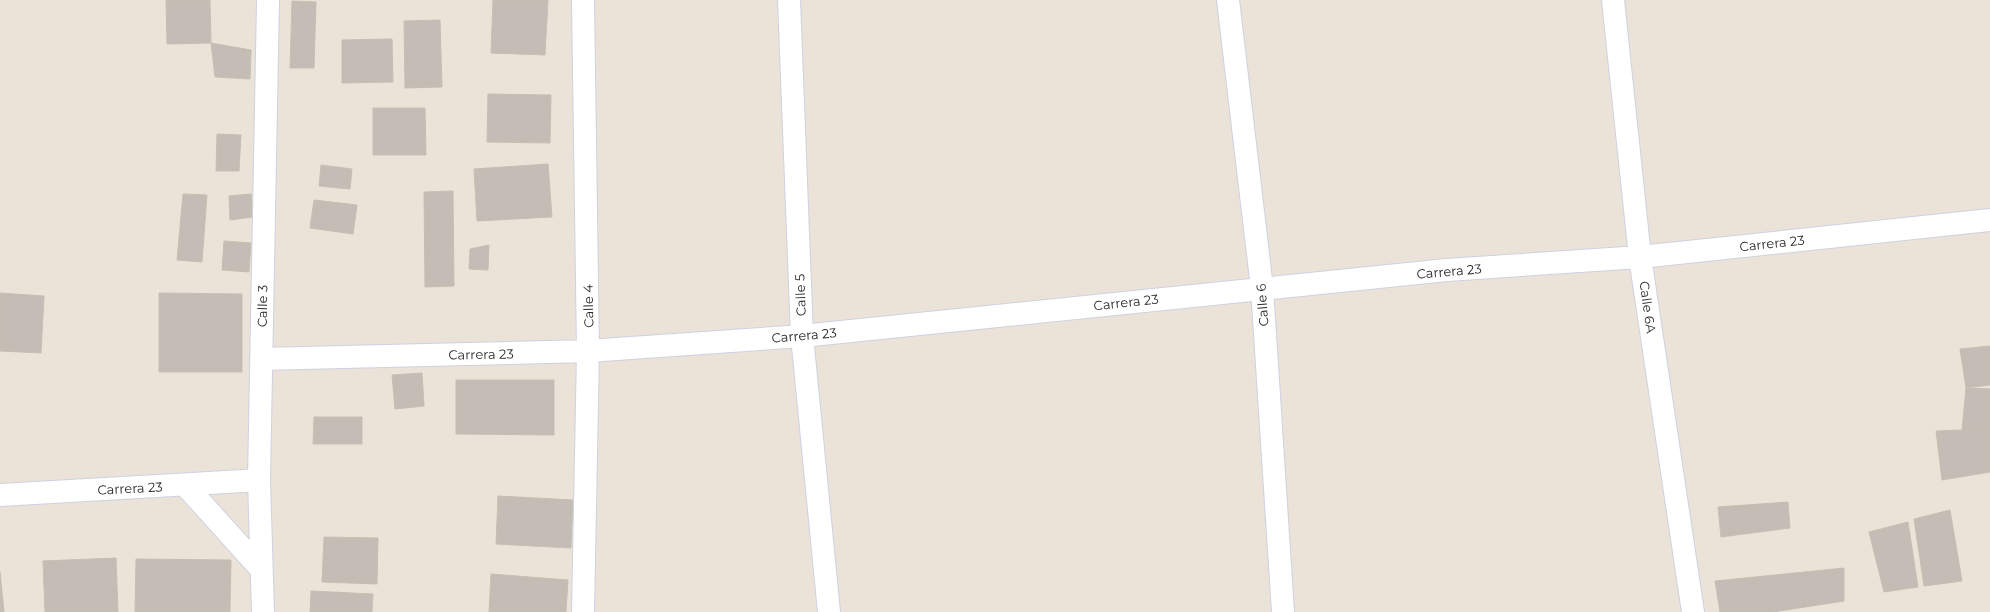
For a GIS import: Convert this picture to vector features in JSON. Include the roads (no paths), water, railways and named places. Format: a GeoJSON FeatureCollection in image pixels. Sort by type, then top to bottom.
{"type":"FeatureCollection","features":[{"type":"Feature","properties":{"kind":"street","name":"Calle 3"},"geometry":{"type":"LineString","coordinates":[[263,612],[260,480],[268,0]]}},
{"type":"Feature","properties":{"kind":"street","name":"Calle 4"},"geometry":{"type":"LineString","coordinates":[[583,0],[588,351],[583,612]]}},
{"type":"Feature","properties":{"kind":"street","name":"Calle 5"},"geometry":{"type":"LineString","coordinates":[[789,0],[802,336],[829,612]]}},
{"type":"Feature","properties":{"kind":"street","name":"Calle 6"},"geometry":{"type":"LineString","coordinates":[[1228,0],[1262,288],[1283,612]]}},
{"type":"Feature","properties":{"kind":"street","name":"Calle 6A"},"geometry":{"type":"LineString","coordinates":[[1613,0],[1640,257],[1693,612]]}},
{"type":"Feature","properties":{"kind":"street","name":"Carrera 23"},"geometry":{"type":"LineString","coordinates":[[261,358],[588,351],[802,336],[1262,288],[1447,270],[1640,257],[1990,220]]}},
{"type":"Feature","properties":{"kind":"street","name":"Carrera 23"},"geometry":{"type":"LineString","coordinates":[[0,495],[260,480]]}},
{"type":"Feature","properties":{"kind":"street"},"geometry":{"type":"LineString","coordinates":[[185,485],[262,569]]}}]}
